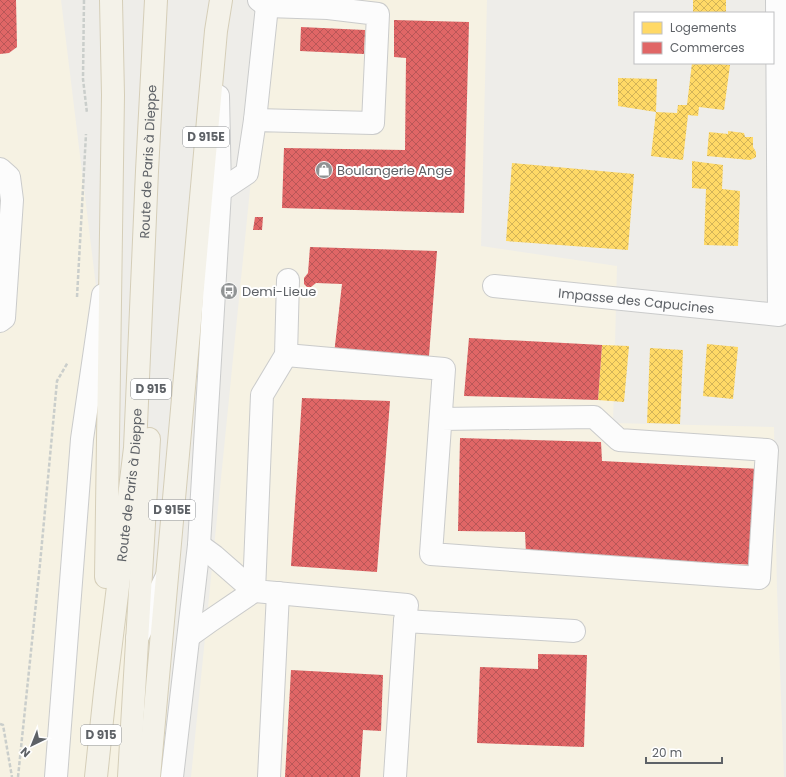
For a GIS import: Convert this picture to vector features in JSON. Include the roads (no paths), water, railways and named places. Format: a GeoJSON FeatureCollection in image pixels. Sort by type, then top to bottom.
{"type":"FeatureCollection","features":[{"type":"Feature","properties":{"kind":"main road"},"geometry":{"type":"LineString","coordinates":[[105,692],[113,95],[111,0]]}},
{"type":"Feature","properties":{"kind":"main road","name":"Route de Paris à Dieppe"},"geometry":{"type":"LineString","coordinates":[[96,777],[135,448],[147,163],[156,0]]}},
{"type":"Feature","properties":{"kind":"main road","name":"Route de Paris à Dieppe"},"geometry":{"type":"LineString","coordinates":[[129,777],[136,639],[147,477],[158,188],[171,0]]}},
{"type":"Feature","properties":{"kind":"main road","name":"D 915E"},"geometry":{"type":"LineString","coordinates":[[148,777],[216,31],[221,0]]}},
{"type":"Feature","properties":{"kind":"street"},"geometry":{"type":"LineString","coordinates":[[777,0],[781,306]]}},
{"type":"Feature","properties":{"kind":"street"},"geometry":{"type":"LineString","coordinates":[[220,192],[247,172],[254,120],[263,3],[328,8],[378,14],[373,123],[254,120]]}},
{"type":"Feature","properties":{"kind":"street"},"geometry":{"type":"LineString","coordinates":[[172,777],[199,545],[220,192],[216,31]]}},
{"type":"Feature","properties":{"kind":"street"},"geometry":{"type":"LineString","coordinates":[[0,168],[9,176],[12,200],[4,318],[0,321]]}},
{"type":"Feature","properties":{"kind":"street"},"geometry":{"type":"LineString","coordinates":[[53,771],[82,439],[111,236]]}},
{"type":"Feature","properties":{"kind":"street"},"geometry":{"type":"LineString","coordinates":[[254,591],[262,396],[286,355],[288,280]]}},
{"type":"Feature","properties":{"kind":"street","name":"Impasse des Capucines"},"geometry":{"type":"LineString","coordinates":[[494,286],[781,306]]}},
{"type":"Feature","properties":{"kind":"street"},"geometry":{"type":"LineString","coordinates":[[286,355],[444,369],[431,554],[759,578],[767,450],[619,440],[594,417],[441,418]]}},
{"type":"Feature","properties":{"kind":"street"},"geometry":{"type":"LineString","coordinates":[[199,545],[254,591],[407,605],[395,777]]}},
{"type":"Feature","properties":{"kind":"street"},"geometry":{"type":"LineString","coordinates":[[136,639],[166,578]]}},
{"type":"Feature","properties":{"kind":"street"},"geometry":{"type":"LineString","coordinates":[[189,636],[254,591]]}},
{"type":"Feature","properties":{"kind":"street"},"geometry":{"type":"LineString","coordinates":[[269,777],[278,593]]}},
{"type":"Feature","properties":{"kind":"street"},"geometry":{"type":"LineString","coordinates":[[405,621],[574,631]]}},
{"type":"Feature","properties":{"kind":"place","name":"Boulangerie Ange"},"geometry":{"type":"Point","coordinates":[324,170]}},
{"type":"Feature","properties":{"kind":"place","name":"Demi-Lieue"},"geometry":{"type":"Point","coordinates":[229,291]}}]}
